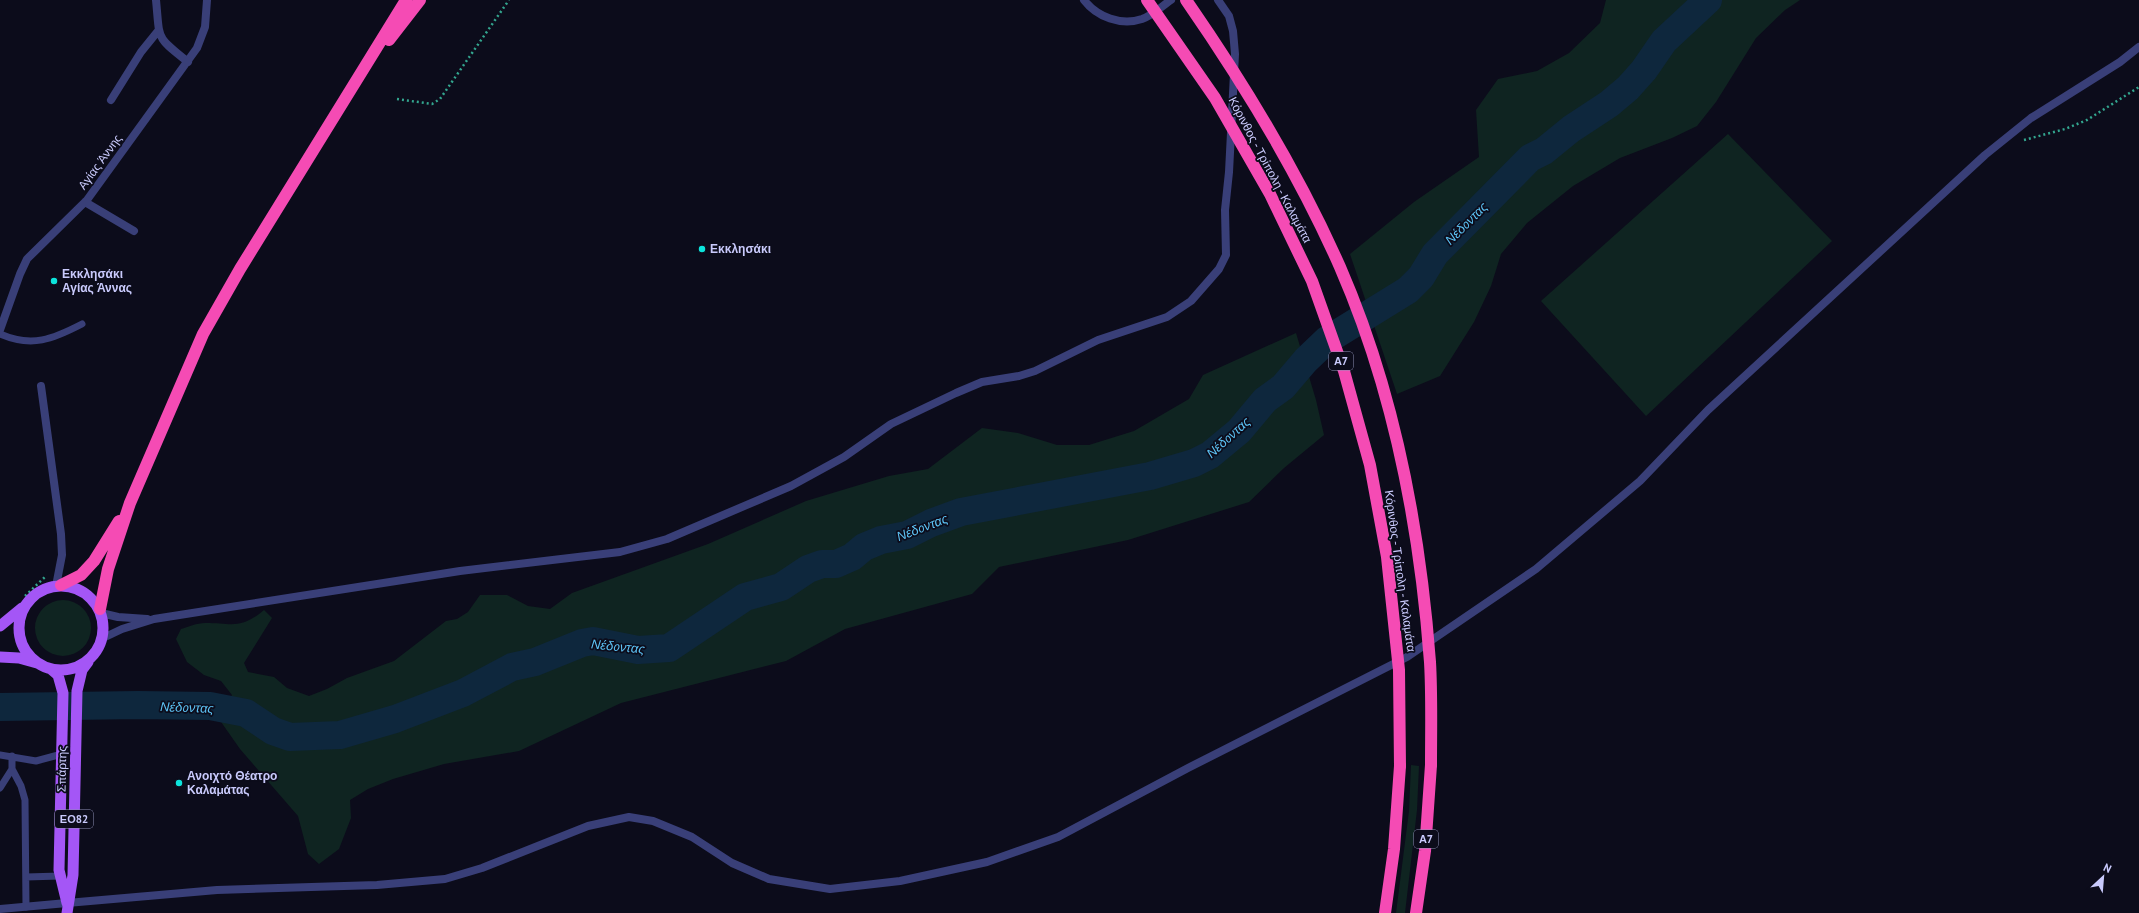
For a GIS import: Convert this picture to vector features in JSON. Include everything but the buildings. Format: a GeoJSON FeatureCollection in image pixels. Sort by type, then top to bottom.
{"type":"FeatureCollection","features":[{"type":"Feature","properties":{"kind":"highway"},"geometry":{"type":"LineString","coordinates":[[100,611],[108,569],[130,503],[180,383],[210,321],[344,98],[406,0]]}},
{"type":"Feature","properties":{"kind":"highway"},"geometry":{"type":"LineString","coordinates":[[344,98],[420,0]]}},
{"type":"Feature","properties":{"kind":"highway","name":"Κόρινθος - Τρίπολη - Καλαμάτα"},"geometry":{"type":"LineString","coordinates":[[1147,0],[1215,98],[1270,194],[1312,281],[1344,371],[1370,465],[1387,557],[1399,670],[1400,766],[1394,849],[1385,913]]}},
{"type":"Feature","properties":{"kind":"highway","name":"Κόρινθος - Τρίπολη - Καλαμάτα"},"geometry":{"type":"LineString","coordinates":[[1186,0],[1239,78],[1297,180],[1340,268],[1374,360],[1400,458],[1418,555],[1430,664],[1430,765],[1425,851],[1416,913]]}},
{"type":"Feature","properties":{"kind":"highway"},"geometry":{"type":"LineString","coordinates":[[58,585],[81,575],[94,561],[130,503]]}},
{"type":"Feature","properties":{"kind":"main road"},"geometry":{"type":"LineString","coordinates":[[0,626],[23,602],[38,592],[58,585],[72,587],[84,592],[100,611],[104,624],[103,638]]}},
{"type":"Feature","properties":{"kind":"main road","name":"ΕΟ82"},"geometry":{"type":"LineString","coordinates":[[23,602],[19,629],[21,640],[25,650],[46,667]]}},
{"type":"Feature","properties":{"kind":"main road","name":"ΕΟ82"},"geometry":{"type":"LineString","coordinates":[[88,661],[97,651],[103,638]]}},
{"type":"Feature","properties":{"kind":"main road"},"geometry":{"type":"LineString","coordinates":[[0,657],[19,658],[46,667],[63,670],[75,668],[88,661]]}},
{"type":"Feature","properties":{"kind":"main road","name":"Σπάρτης"},"geometry":{"type":"LineString","coordinates":[[67,908],[73,875],[76,690],[82,670],[88,661]]}},
{"type":"Feature","properties":{"kind":"main road","name":"Σπάρτης"},"geometry":{"type":"LineString","coordinates":[[46,667],[58,675],[62,686],[60,876],[67,908]]}},
{"type":"Feature","properties":{"kind":"street"},"geometry":{"type":"LineString","coordinates":[[156,0],[158,31],[164,42],[188,62]]}},
{"type":"Feature","properties":{"kind":"street","name":"Αγίας Άννης"},"geometry":{"type":"LineString","coordinates":[[0,330],[18,279],[27,259],[85,202],[188,62],[201,39],[206,20],[207,0]]}},
{"type":"Feature","properties":{"kind":"street"},"geometry":{"type":"LineString","coordinates":[[1084,0],[1095,11],[1103,16],[1122,21],[1143,18],[1171,0]]}},
{"type":"Feature","properties":{"kind":"street"},"geometry":{"type":"LineString","coordinates":[[103,638],[122,629],[154,619],[460,571],[620,552],[667,539],[791,486],[844,457],[891,424],[956,393],[982,382],[1019,376],[1035,371],[1098,340],[1167,317],[1191,301],[1219,269],[1226,255],[1225,210],[1230,172],[1235,54],[1233,30],[1229,16],[1218,0]]}},
{"type":"Feature","properties":{"kind":"street"},"geometry":{"type":"LineString","coordinates":[[111,100],[141,52],[158,31]]}},
{"type":"Feature","properties":{"kind":"street"},"geometry":{"type":"LineString","coordinates":[[0,909],[67,908],[217,890],[377,885],[445,879],[482,868],[588,826],[629,817],[653,821],[692,837],[732,863],[769,879],[830,889],[900,881],[987,862],[1058,837],[1188,768],[1407,657],[1536,569],[1640,481],[1708,410],[1985,156],[2031,118],[2120,62],[2139,47]]}},
{"type":"Feature","properties":{"kind":"street"},"geometry":{"type":"LineString","coordinates":[[85,202],[134,231]]}},
{"type":"Feature","properties":{"kind":"street"},"geometry":{"type":"LineString","coordinates":[[41,386],[49,438],[62,555],[58,585]]}},
{"type":"Feature","properties":{"kind":"street"},"geometry":{"type":"LineString","coordinates":[[100,611],[118,617],[154,619]]}},
{"type":"Feature","properties":{"kind":"lane"},"geometry":{"type":"LineString","coordinates":[[0,334],[25,342],[43,340],[66,332],[82,324]]}},
{"type":"Feature","properties":{"kind":"lane"},"geometry":{"type":"LineString","coordinates":[[0,755],[36,761],[62,754]]}},
{"type":"Feature","properties":{"kind":"lane"},"geometry":{"type":"LineString","coordinates":[[12,756],[12,769],[19,781],[24,796],[26,908]]}},
{"type":"Feature","properties":{"kind":"lane"},"geometry":{"type":"LineString","coordinates":[[0,788],[12,769]]}},
{"type":"Feature","properties":{"kind":"lane"},"geometry":{"type":"LineString","coordinates":[[26,877],[60,876]]}},
{"type":"Feature","properties":{"kind":"path"},"geometry":{"type":"LineString","coordinates":[[397,99],[432,104],[440,98],[509,0]]}},
{"type":"Feature","properties":{"kind":"path"},"geometry":{"type":"LineString","coordinates":[[2020,141],[2065,130],[2086,120],[2139,87]]}},
{"type":"Feature","properties":{"kind":"path"},"geometry":{"type":"LineString","coordinates":[[23,602],[50,572],[62,555]]}},
{"type":"Feature","properties":{"kind":"green space"},"geometry":{"type":"Polygon","coordinates":[[[1606,0],[1800,0],[1785,10],[1756,38],[1716,102],[1697,126],[1672,138],[1620,158],[1573,186],[1527,223],[1501,254],[1491,286],[1474,322],[1440,376],[1397,394],[1350,254],[1414,202],[1479,157],[1476,110],[1498,79],[1537,71],[1569,53],[1600,23],[1606,0]]]}},
{"type":"Feature","properties":{"kind":"green space"},"geometry":{"type":"Polygon","coordinates":[[[1728,134],[1832,241],[1646,416],[1541,301],[1728,134]]]}},
{"type":"Feature","properties":{"kind":"green space"},"geometry":{"type":"Polygon","coordinates":[[[1296,333],[1316,400],[1324,435],[1284,468],[1249,502],[1128,540],[999,567],[972,594],[845,629],[786,661],[621,703],[519,751],[444,764],[393,779],[368,789],[350,800],[351,818],[339,849],[319,864],[308,854],[298,816],[240,749],[219,719],[232,695],[221,681],[204,675],[187,662],[176,639],[181,629],[196,624],[242,623],[264,610],[272,618],[244,663],[248,672],[274,677],[287,688],[309,696],[327,689],[347,678],[394,661],[446,621],[457,619],[468,612],[480,595],[507,595],[528,606],[550,609],[572,593],[708,544],[806,501],[889,476],[928,469],[982,428],[1018,433],[1057,445],[1089,445],[1134,431],[1189,399],[1203,375],[1296,333]]]}},
{"type":"Feature","properties":{"kind":"green space"},"geometry":{"type":"Polygon","coordinates":[[[58,600],[68,600],[83,608],[89,617],[91,628],[89,639],[83,648],[68,656],[58,656],[47,651],[40,644],[35,633],[35,623],[40,612],[47,605],[58,600]]]}},
{"type":"Feature","properties":{"kind":"green space"},"geometry":{"type":"Polygon","coordinates":[[[1411,765],[1419,766],[1417,810],[1405,913],[1396,913],[1409,811],[1411,765]]]}},
{"type":"Feature","properties":{"kind":"waterway","name":"Νέδoντας"},"geometry":{"type":"LineString","coordinates":[[0,707],[138,705],[210,706],[246,713],[273,731],[290,737],[340,735],[395,719],[463,693],[512,667],[535,662],[582,643],[593,641],[638,650],[669,648],[745,597],[781,587],[808,569],[822,564],[836,564],[852,557],[864,547],[881,540],[907,535],[931,523],[961,512],[1150,476],[1194,463],[1210,455],[1239,431],[1265,400],[1283,387],[1306,360],[1327,340],[1408,290],[1421,277],[1435,254],[1530,158],[1544,151],[1571,129],[1609,104],[1628,88],[1644,70],[1664,41],[1708,0]]}},
{"type":"Feature","properties":{"kind":"place","name":"Εκκλησάκι"},"geometry":{"type":"Point","coordinates":[702,249]}},
{"type":"Feature","properties":{"kind":"place","name":"Εκκλησάκι Αγίας Άννας"},"geometry":{"type":"Point","coordinates":[54,281]}},
{"type":"Feature","properties":{"kind":"place","name":"Ανοιχτό Θέατρο Καλαμάτας"},"geometry":{"type":"Point","coordinates":[179,783]}}]}
